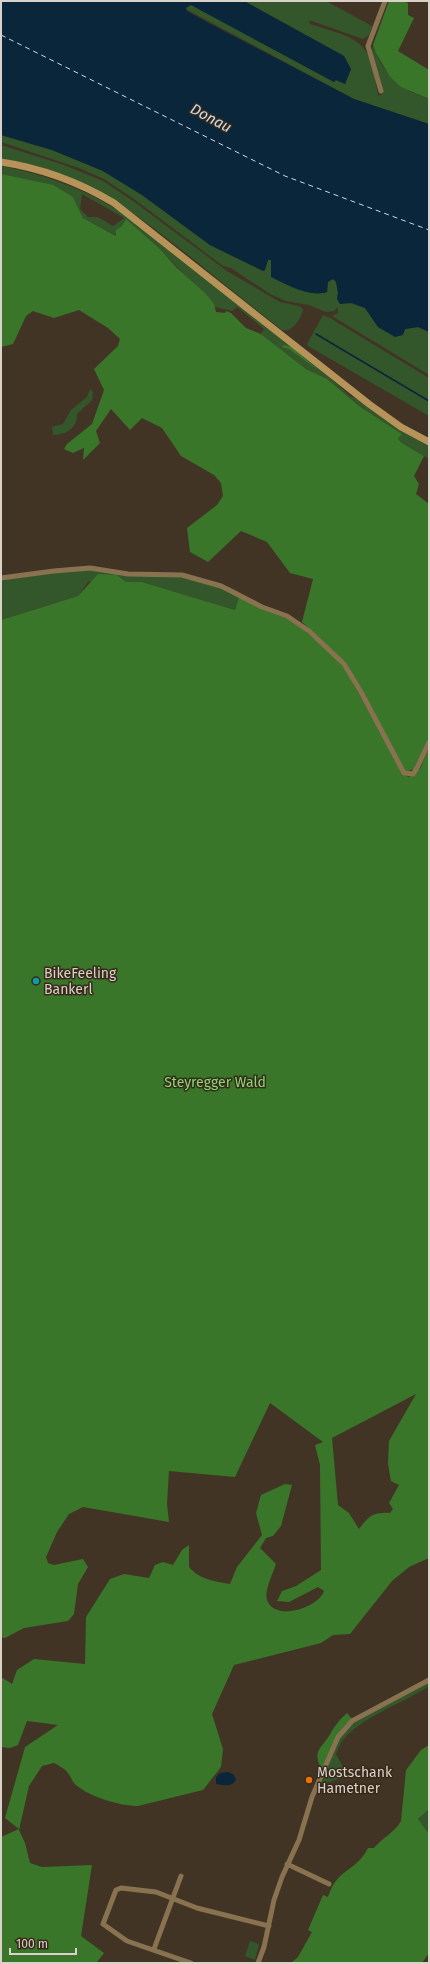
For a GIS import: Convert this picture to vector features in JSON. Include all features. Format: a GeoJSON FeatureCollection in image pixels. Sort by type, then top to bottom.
{"type":"FeatureCollection","features":[{"type":"Feature","properties":{"kind":"main road"},"geometry":{"type":"LineString","coordinates":[[1,162],[55,175],[82,186],[114,203],[369,404],[401,426],[429,442]]}},
{"type":"Feature","properties":{"kind":"street"},"geometry":{"type":"LineString","coordinates":[[381,91],[368,46],[385,1]]}},
{"type":"Feature","properties":{"kind":"street"},"geometry":{"type":"LineString","coordinates":[[1,578],[54,570],[90,568],[128,574],[182,575],[221,586],[262,607],[293,619],[309,631],[344,664],[361,692],[404,773],[413,774],[429,742]]}},
{"type":"Feature","properties":{"kind":"street"},"geometry":{"type":"LineString","coordinates":[[258,1963],[262,1953],[277,1889],[299,1840],[315,1788],[342,1731],[352,1721],[429,1680]]}},
{"type":"Feature","properties":{"kind":"street"},"geometry":{"type":"LineString","coordinates":[[287,1864],[330,1884]]}},
{"type":"Feature","properties":{"kind":"street"},"geometry":{"type":"LineString","coordinates":[[154,1949],[181,1876]]}},
{"type":"Feature","properties":{"kind":"street"},"geometry":{"type":"LineString","coordinates":[[191,1963],[125,1940],[103,1924],[116,1890],[121,1888],[156,1892],[197,1908],[268,1926]]}},
{"type":"Feature","properties":{"kind":"green space"},"geometry":{"type":"Polygon","coordinates":[[[244,1],[326,1],[372,26],[369,35],[363,39],[309,20],[310,24],[339,33],[356,41],[363,47],[369,55],[373,66],[379,96],[383,93],[372,53],[373,45],[382,65],[394,80],[401,86],[429,99],[429,124],[354,99],[186,9],[187,5],[191,5],[334,82],[336,80],[345,84],[351,69],[344,56],[244,1]]]}},
{"type":"Feature","properties":{"kind":"green space"},"geometry":{"type":"Polygon","coordinates":[[[389,1],[402,1],[408,3],[408,15],[414,18],[398,51],[429,70],[429,99],[401,87],[390,77],[376,53],[373,45],[389,1]]]}},
{"type":"Feature","properties":{"kind":"green space"},"geometry":{"type":"Polygon","coordinates":[[[1,135],[52,150],[103,171],[142,195],[210,245],[263,271],[268,259],[327,292],[328,282],[332,279],[336,281],[338,293],[337,299],[365,308],[378,327],[403,335],[405,329],[418,327],[429,332],[429,375],[332,316],[338,313],[338,307],[334,311],[326,312],[309,305],[286,301],[270,294],[231,268],[223,266],[134,199],[104,179],[79,168],[1,142],[1,135]]]}},
{"type":"Feature","properties":{"kind":"green space"},"geometry":{"type":"Polygon","coordinates":[[[1,145],[64,165],[103,181],[133,201],[227,271],[280,302],[299,306],[303,309],[299,320],[293,327],[282,330],[165,237],[122,206],[79,181],[29,164],[1,159],[1,145]]]}},
{"type":"Feature","properties":{"kind":"green space"},"geometry":{"type":"Polygon","coordinates":[[[1,166],[52,179],[99,199],[129,217],[325,373],[350,396],[358,399],[399,429],[429,445],[429,459],[402,443],[398,439],[402,434],[359,406],[327,379],[306,369],[261,334],[264,329],[237,307],[232,311],[215,307],[160,249],[126,220],[117,236],[83,218],[73,197],[1,174],[1,166]],[[82,194],[80,209],[88,217],[98,217],[113,226],[124,218],[82,194]]]}},
{"type":"Feature","properties":{"kind":"green space"},"geometry":{"type":"Polygon","coordinates":[[[1,174],[53,185],[73,197],[83,218],[116,236],[116,230],[122,226],[126,219],[160,249],[177,268],[205,293],[214,304],[216,312],[225,313],[226,311],[231,313],[246,328],[261,334],[306,369],[327,379],[359,406],[402,434],[398,439],[402,443],[424,456],[414,476],[419,484],[416,494],[429,504],[429,737],[414,769],[406,772],[362,691],[323,641],[302,622],[313,579],[290,573],[267,542],[241,531],[208,562],[190,552],[187,528],[217,505],[223,496],[221,483],[214,475],[181,456],[162,428],[142,418],[130,430],[111,409],[96,431],[100,443],[83,460],[84,448],[73,453],[64,449],[67,444],[92,424],[104,390],[94,369],[118,346],[120,339],[108,328],[79,310],[54,318],[33,311],[26,316],[13,344],[1,347],[1,174]]]}},
{"type":"Feature","properties":{"kind":"green space"},"geometry":{"type":"Polygon","coordinates":[[[323,315],[429,378],[429,416],[308,346],[307,344],[323,315]]]}},
{"type":"Feature","properties":{"kind":"green space"},"geometry":{"type":"Polygon","coordinates":[[[283,345],[292,347],[318,370],[289,349],[282,347],[283,345]]]}},
{"type":"Feature","properties":{"kind":"green space"},"geometry":{"type":"Polygon","coordinates":[[[90,389],[93,392],[92,400],[77,414],[76,423],[73,427],[62,434],[53,435],[52,427],[63,424],[71,410],[87,397],[90,389]]]}},
{"type":"Feature","properties":{"kind":"green space"},"geometry":{"type":"Polygon","coordinates":[[[74,567],[130,572],[165,573],[227,586],[238,591],[239,597],[235,610],[142,582],[126,582],[117,575],[88,582],[78,596],[1,620],[1,576],[74,567]]]}},
{"type":"Feature","properties":{"kind":"green space","name":"Steyregger Wald"},"geometry":{"type":"Polygon","coordinates":[[[98,574],[117,575],[126,582],[142,582],[235,610],[239,597],[269,612],[286,618],[301,627],[343,665],[402,774],[409,777],[420,769],[429,747],[429,1558],[409,1567],[392,1581],[350,1634],[333,1635],[321,1643],[234,1665],[212,1714],[223,1749],[221,1767],[203,1790],[138,1806],[131,1806],[106,1800],[89,1793],[75,1784],[66,1771],[54,1763],[42,1766],[29,1786],[19,1830],[25,1843],[30,1863],[42,1867],[92,1865],[81,1936],[104,1953],[97,1962],[99,1963],[1,1963],[1,1837],[19,1829],[5,1818],[25,1747],[58,1725],[27,1721],[18,1745],[10,1748],[1,1747],[1,1677],[12,1684],[17,1670],[34,1659],[85,1664],[86,1617],[110,1579],[124,1574],[149,1578],[155,1565],[163,1562],[173,1565],[182,1550],[189,1545],[189,1567],[193,1571],[208,1579],[230,1584],[237,1567],[262,1535],[256,1513],[261,1495],[285,1484],[292,1485],[281,1526],[273,1536],[266,1538],[260,1548],[276,1564],[268,1587],[266,1596],[267,1600],[272,1607],[278,1610],[296,1610],[314,1603],[324,1591],[318,1587],[289,1602],[277,1601],[282,1591],[296,1586],[321,1570],[320,1465],[315,1445],[323,1442],[270,1403],[235,1477],[169,1471],[167,1504],[169,1522],[83,1507],[69,1514],[57,1532],[46,1557],[48,1563],[54,1565],[83,1559],[88,1567],[78,1584],[74,1614],[68,1621],[24,1628],[5,1638],[1,1637],[1,620],[78,596],[98,574]],[[416,1394],[332,1438],[338,1505],[349,1513],[359,1529],[375,1514],[390,1513],[393,1509],[389,1503],[399,1485],[391,1481],[388,1464],[389,1441],[416,1394]]]}},
{"type":"Feature","properties":{"kind":"green space"},"geometry":{"type":"Polygon","coordinates":[[[429,1681],[429,1686],[372,1717],[351,1732],[342,1742],[336,1754],[348,1776],[323,1784],[320,1783],[340,1737],[348,1726],[429,1681]]]}},
{"type":"Feature","properties":{"kind":"green space"},"geometry":{"type":"Polygon","coordinates":[[[347,1713],[352,1719],[346,1724],[338,1735],[322,1770],[317,1755],[318,1751],[337,1724],[347,1713]]]}},
{"type":"Feature","properties":{"kind":"green space"},"geometry":{"type":"Polygon","coordinates":[[[429,1745],[429,1809],[418,1819],[429,1834],[429,1953],[422,1963],[291,1963],[298,1957],[312,1932],[308,1930],[323,1895],[328,1897],[336,1880],[358,1862],[368,1848],[374,1848],[401,1821],[406,1770],[421,1750],[429,1745]]]}},
{"type":"Feature","properties":{"kind":"green space"},"geometry":{"type":"Polygon","coordinates":[[[429,1809],[429,1834],[418,1819],[429,1809]]]}},
{"type":"Feature","properties":{"kind":"green space"},"geometry":{"type":"Polygon","coordinates":[[[250,1941],[259,1944],[255,1960],[245,1956],[250,1941]]]}},
{"type":"Feature","properties":{"kind":"water","name":"Donau"},"geometry":{"type":"Polygon","coordinates":[[[1,1],[244,1],[344,56],[351,69],[345,84],[336,80],[334,82],[191,5],[186,8],[187,11],[207,22],[354,99],[429,124],[429,332],[418,327],[405,329],[403,335],[395,337],[378,327],[365,308],[352,303],[340,304],[337,299],[338,293],[336,282],[333,279],[328,282],[327,292],[305,292],[291,286],[271,277],[271,260],[268,260],[265,270],[263,271],[210,245],[142,195],[103,171],[52,150],[1,135],[1,1]]]}},
{"type":"Feature","properties":{"kind":"water"},"geometry":{"type":"Polygon","coordinates":[[[228,1772],[233,1774],[236,1779],[233,1784],[216,1784],[216,1777],[220,1773],[228,1772]]]}},
{"type":"Feature","properties":{"kind":"waterway"},"geometry":{"type":"LineString","coordinates":[[316,334],[429,401]]}},
{"type":"Feature","properties":{"kind":"ferry route"},"geometry":{"type":"LineString","coordinates":[[1,35],[285,176],[429,230]]}},
{"type":"Feature","properties":{"kind":"place","name":"BikeFeeling Bankerl"},"geometry":{"type":"Point","coordinates":[36,981]}},
{"type":"Feature","properties":{"kind":"place","name":"Mostschank Hametner"},"geometry":{"type":"Point","coordinates":[309,1780]}}]}
